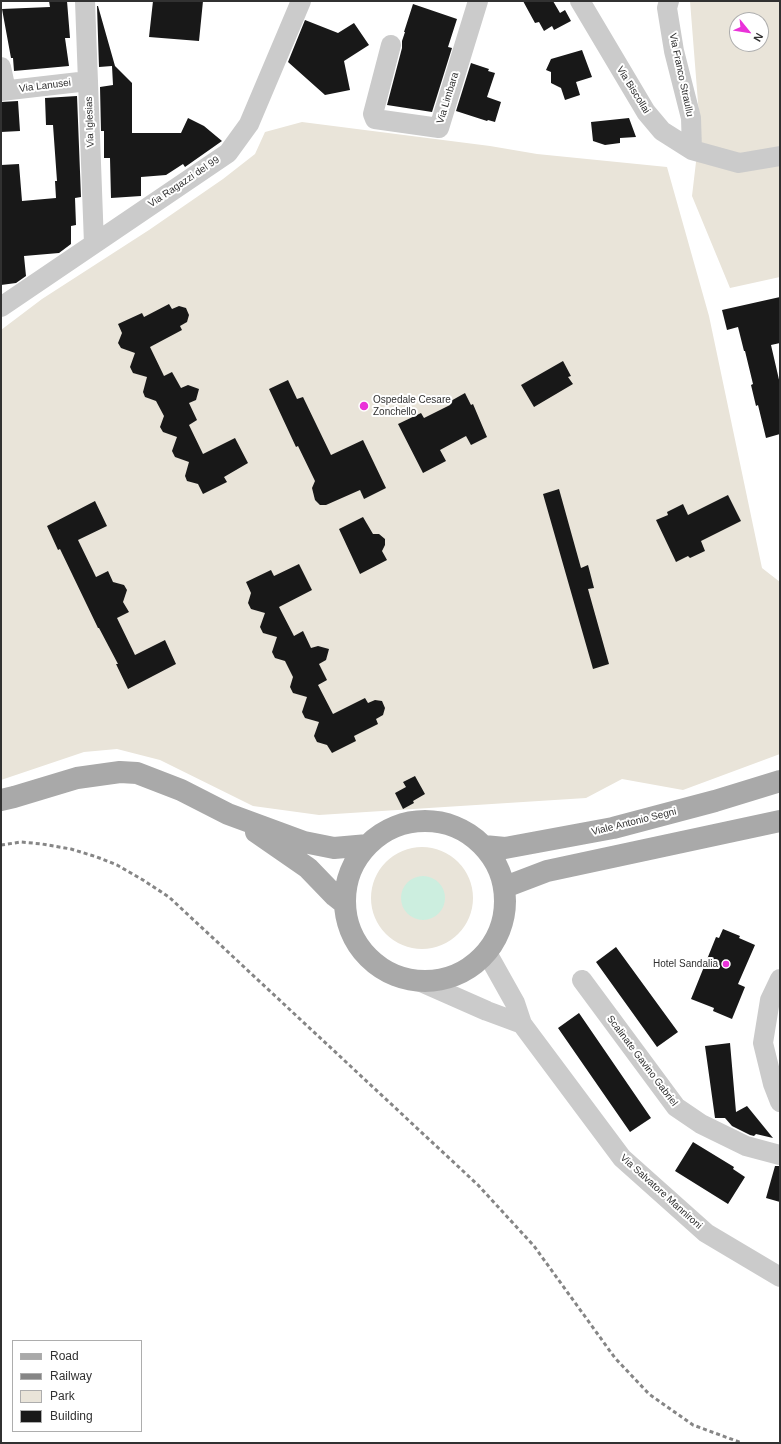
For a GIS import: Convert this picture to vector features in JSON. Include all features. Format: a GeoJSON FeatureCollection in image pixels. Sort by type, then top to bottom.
{"type":"FeatureCollection","features":[{"type":"Feature","properties":{"kind":"main road"},"geometry":{"type":"LineString","coordinates":[[5,801],[77,778],[120,772],[137,773],[181,790],[228,814],[304,842],[334,848],[368,845]]}},
{"type":"Feature","properties":{"kind":"main road","name":"Viale Antonio Segni"},"geometry":{"type":"LineString","coordinates":[[484,846],[505,848],[613,828],[780,782]]}},
{"type":"Feature","properties":{"kind":"main road"},"geometry":{"type":"LineString","coordinates":[[228,814],[308,868],[335,896],[345,904]]}},
{"type":"Feature","properties":{"kind":"main road"},"geometry":{"type":"LineString","coordinates":[[505,887],[547,871],[780,820]]}},
{"type":"Feature","properties":{"kind":"main road"},"geometry":{"type":"LineString","coordinates":[[417,821],[436,821],[454,826],[470,834],[484,846],[494,858],[500,872],[505,887],[506,904],[503,922],[496,938],[487,952],[473,966],[456,975],[438,980],[419,981],[400,977],[388,972],[368,957],[356,941],[348,923],[345,904],[347,882],[355,862],[368,845],[382,833],[399,825],[417,821]]}},
{"type":"Feature","properties":{"kind":"street","name":"Via Iglesias"},"geometry":{"type":"LineString","coordinates":[[85,1],[94,244]]}},
{"type":"Feature","properties":{"kind":"street","name":"Via Ragazzi del 99"},"geometry":{"type":"LineString","coordinates":[[1,308],[228,153],[249,124],[301,1]]}},
{"type":"Feature","properties":{"kind":"street","name":"Via Limbara"},"geometry":{"type":"LineString","coordinates":[[391,45],[373,114],[375,119],[439,128],[478,1]]}},
{"type":"Feature","properties":{"kind":"street","name":"Via Biscollai"},"geometry":{"type":"LineString","coordinates":[[580,1],[646,112],[662,131],[692,150],[739,163],[780,156]]}},
{"type":"Feature","properties":{"kind":"street","name":"Via Franco Straullu"},"geometry":{"type":"LineString","coordinates":[[669,1],[667,8],[674,51],[691,118],[692,150]]}},
{"type":"Feature","properties":{"kind":"street"},"geometry":{"type":"LineString","coordinates":[[1,67],[3,91]]}},
{"type":"Feature","properties":{"kind":"street","name":"Via Lanusei"},"geometry":{"type":"LineString","coordinates":[[3,91],[88,81]]}},
{"type":"Feature","properties":{"kind":"street","name":"Via Salvatore Mannironi"},"geometry":{"type":"LineString","coordinates":[[487,952],[514,1003],[522,1024],[622,1158],[706,1233],[780,1277]]}},
{"type":"Feature","properties":{"kind":"street"},"geometry":{"type":"LineString","coordinates":[[780,979],[770,1000],[763,1043],[773,1084],[780,1102]]}},
{"type":"Feature","properties":{"kind":"street","name":"Scalinate Gavino Gabriel"},"geometry":{"type":"LineString","coordinates":[[582,980],[676,1107],[701,1124],[746,1146],[780,1156]]}},
{"type":"Feature","properties":{"kind":"street"},"geometry":{"type":"LineString","coordinates":[[419,981],[487,1011],[522,1024]]}},
{"type":"Feature","properties":{"kind":"green space"},"geometry":{"type":"Polygon","coordinates":[[[690,1],[780,1],[780,277],[730,288],[692,196],[700,128],[690,1]]]}},
{"type":"Feature","properties":{"kind":"green space","name":"Ospedale Cesare Zonchello"},"geometry":{"type":"Polygon","coordinates":[[[302,122],[490,146],[537,154],[667,167],[709,316],[762,568],[780,582],[780,754],[683,790],[622,779],[586,798],[319,815],[253,806],[160,760],[117,749],[84,752],[1,780],[1,330],[42,299],[149,230],[223,179],[255,154],[265,132],[302,122]]]}},
{"type":"Feature","properties":{"kind":"green space"},"geometry":{"type":"Polygon","coordinates":[[[422,847],[441,851],[458,862],[469,879],[473,898],[469,917],[458,934],[441,945],[422,949],[403,945],[386,934],[375,917],[371,898],[375,879],[386,862],[403,851],[422,847]]]}},
{"type":"Feature","properties":{"kind":"shaded area"},"geometry":{"type":"Polygon","coordinates":[[[423,876],[435,880],[441,886],[445,898],[441,910],[435,916],[423,920],[411,916],[405,910],[401,898],[405,886],[411,880],[423,876]]]}},
{"type":"Feature","properties":{"kind":"building"},"geometry":{"type":"Polygon","coordinates":[[[49,1],[67,1],[70,38],[65,38],[69,66],[14,71],[13,58],[11,58],[2,9],[50,7],[49,1]]]}},
{"type":"Feature","properties":{"kind":"building"},"geometry":{"type":"Polygon","coordinates":[[[153,1],[203,1],[199,41],[149,37],[153,1]]]}},
{"type":"Feature","properties":{"kind":"building"},"geometry":{"type":"Polygon","coordinates":[[[523,1],[553,1],[560,13],[565,10],[571,21],[554,30],[552,26],[544,31],[539,22],[535,23],[523,1]]]}},
{"type":"Feature","properties":{"kind":"building"},"geometry":{"type":"Polygon","coordinates":[[[413,4],[457,19],[448,47],[452,48],[432,112],[387,105],[402,48],[404,32],[413,4]]]}},
{"type":"Feature","properties":{"kind":"building"},"geometry":{"type":"Polygon","coordinates":[[[97,6],[115,66],[132,83],[132,133],[181,133],[188,118],[204,126],[222,141],[185,167],[183,164],[166,175],[141,177],[141,196],[111,198],[110,158],[104,158],[104,131],[101,131],[100,87],[113,85],[112,66],[99,67],[97,6]]]}},
{"type":"Feature","properties":{"kind":"building"},"geometry":{"type":"Polygon","coordinates":[[[305,20],[338,33],[354,23],[369,45],[344,61],[350,90],[325,95],[288,62],[305,20]]]}},
{"type":"Feature","properties":{"kind":"building"},"geometry":{"type":"Polygon","coordinates":[[[582,50],[592,77],[576,82],[580,95],[565,100],[561,88],[551,83],[551,72],[546,70],[551,59],[582,50]]]}},
{"type":"Feature","properties":{"kind":"building"},"geometry":{"type":"Polygon","coordinates":[[[471,63],[489,69],[488,71],[495,73],[487,97],[501,102],[495,122],[487,121],[456,111],[471,63]]]}},
{"type":"Feature","properties":{"kind":"building"},"geometry":{"type":"Polygon","coordinates":[[[77,96],[81,197],[75,198],[76,225],[71,226],[71,244],[59,253],[24,256],[26,276],[16,283],[1,285],[1,165],[19,164],[22,201],[56,198],[55,181],[57,181],[53,125],[46,125],[45,98],[77,96]]]}},
{"type":"Feature","properties":{"kind":"building"},"geometry":{"type":"Polygon","coordinates":[[[18,101],[20,131],[1,132],[1,102],[18,101]]]}},
{"type":"Feature","properties":{"kind":"building"},"geometry":{"type":"Polygon","coordinates":[[[629,118],[636,137],[620,138],[620,143],[605,145],[593,141],[591,122],[629,118]]]}},
{"type":"Feature","properties":{"kind":"building"},"geometry":{"type":"Polygon","coordinates":[[[780,297],[780,343],[771,345],[780,384],[780,434],[766,438],[758,405],[756,406],[751,385],[753,384],[738,327],[727,330],[722,310],[780,297]]]}},
{"type":"Feature","properties":{"kind":"building"},"geometry":{"type":"Polygon","coordinates":[[[169,304],[172,309],[179,306],[186,308],[189,315],[187,322],[180,326],[182,330],[150,347],[164,376],[172,372],[181,388],[188,385],[199,389],[196,400],[189,403],[197,420],[189,425],[203,454],[235,438],[248,463],[224,477],[227,482],[203,494],[198,484],[187,481],[185,476],[189,462],[175,457],[172,451],[177,437],[163,432],[160,427],[164,416],[156,401],[145,397],[143,392],[147,377],[133,373],[130,367],[135,353],[121,348],[118,343],[122,333],[118,324],[142,313],[144,317],[169,304]]]}},
{"type":"Feature","properties":{"kind":"building"},"geometry":{"type":"Polygon","coordinates":[[[563,361],[571,376],[568,377],[573,384],[534,407],[521,385],[563,361]]]}},
{"type":"Feature","properties":{"kind":"building"},"geometry":{"type":"Polygon","coordinates":[[[288,380],[297,399],[303,397],[331,455],[363,440],[386,488],[364,499],[360,490],[326,505],[320,505],[315,500],[312,488],[315,481],[298,446],[296,447],[269,389],[288,380]]]}},
{"type":"Feature","properties":{"kind":"building"},"geometry":{"type":"Polygon","coordinates":[[[465,393],[471,405],[473,404],[487,437],[471,445],[466,436],[440,450],[446,461],[423,473],[398,424],[421,413],[424,418],[450,405],[449,402],[465,393]]]}},
{"type":"Feature","properties":{"kind":"building"},"geometry":{"type":"Polygon","coordinates":[[[559,489],[581,568],[588,565],[594,588],[588,589],[609,664],[593,669],[543,494],[559,489]]]}},
{"type":"Feature","properties":{"kind":"building"},"geometry":{"type":"Polygon","coordinates":[[[728,495],[741,521],[701,541],[705,551],[690,558],[688,556],[676,562],[656,520],[668,515],[667,512],[683,504],[688,515],[728,495]]]}},
{"type":"Feature","properties":{"kind":"building"},"geometry":{"type":"Polygon","coordinates":[[[95,501],[107,526],[78,540],[96,577],[108,571],[113,582],[124,585],[127,590],[123,602],[129,612],[117,618],[135,655],[165,640],[176,664],[128,689],[116,664],[118,664],[98,628],[60,549],[58,550],[47,526],[95,501]]]}},
{"type":"Feature","properties":{"kind":"building"},"geometry":{"type":"Polygon","coordinates":[[[363,517],[373,534],[379,534],[385,539],[385,545],[382,551],[387,560],[360,574],[339,529],[363,517]]]}},
{"type":"Feature","properties":{"kind":"building"},"geometry":{"type":"Polygon","coordinates":[[[299,564],[312,590],[279,607],[294,636],[303,631],[311,648],[318,646],[329,649],[326,660],[319,664],[327,680],[318,685],[333,714],[365,698],[368,703],[375,700],[382,701],[385,708],[383,715],[376,719],[378,724],[354,736],[356,741],[332,753],[327,745],[317,742],[314,736],[319,722],[305,718],[302,712],[307,697],[293,693],[290,687],[293,677],[285,661],[275,658],[272,652],[277,637],[263,633],[260,627],[265,613],[251,609],[248,603],[251,593],[246,582],[271,570],[274,576],[299,564]]]}},
{"type":"Feature","properties":{"kind":"building"},"geometry":{"type":"Polygon","coordinates":[[[415,776],[425,794],[413,801],[414,803],[403,809],[395,793],[406,787],[403,782],[415,776]]]}},
{"type":"Feature","properties":{"kind":"building","name":"Hotel Sandalia"},"geometry":{"type":"Polygon","coordinates":[[[723,929],[740,936],[739,938],[755,945],[738,984],[745,987],[732,1019],[713,1011],[714,1008],[691,999],[716,937],[719,938],[723,929]]]}},
{"type":"Feature","properties":{"kind":"building"},"geometry":{"type":"Polygon","coordinates":[[[616,947],[678,1032],[657,1047],[596,962],[616,947]]]}},
{"type":"Feature","properties":{"kind":"building"},"geometry":{"type":"Polygon","coordinates":[[[579,1013],[651,1118],[630,1132],[558,1028],[579,1013]]]}},
{"type":"Feature","properties":{"kind":"building"},"geometry":{"type":"Polygon","coordinates":[[[730,1043],[736,1112],[747,1106],[773,1138],[756,1134],[754,1136],[750,1135],[732,1126],[725,1118],[715,1118],[705,1046],[730,1043]]]}},
{"type":"Feature","properties":{"kind":"building"},"geometry":{"type":"Polygon","coordinates":[[[693,1142],[734,1167],[733,1169],[745,1177],[728,1204],[675,1171],[693,1142]]]}},
{"type":"Feature","properties":{"kind":"building"},"geometry":{"type":"Polygon","coordinates":[[[775,1166],[780,1166],[780,1202],[766,1198],[775,1166]]]}},
{"type":"Feature","properties":{"kind":"railway"},"geometry":{"type":"LineString","coordinates":[[1,845],[21,842],[42,844],[71,849],[97,857],[117,865],[169,897],[478,1185],[534,1246],[615,1358],[649,1394],[693,1425],[742,1443]]}},
{"type":"Feature","properties":{"kind":"place","name":"Ospedale Cesare Zonchello"},"geometry":{"type":"Point","coordinates":[364,406]}},
{"type":"Feature","properties":{"kind":"place","name":"Hotel Sandalia"},"geometry":{"type":"Point","coordinates":[726,964]}}]}
